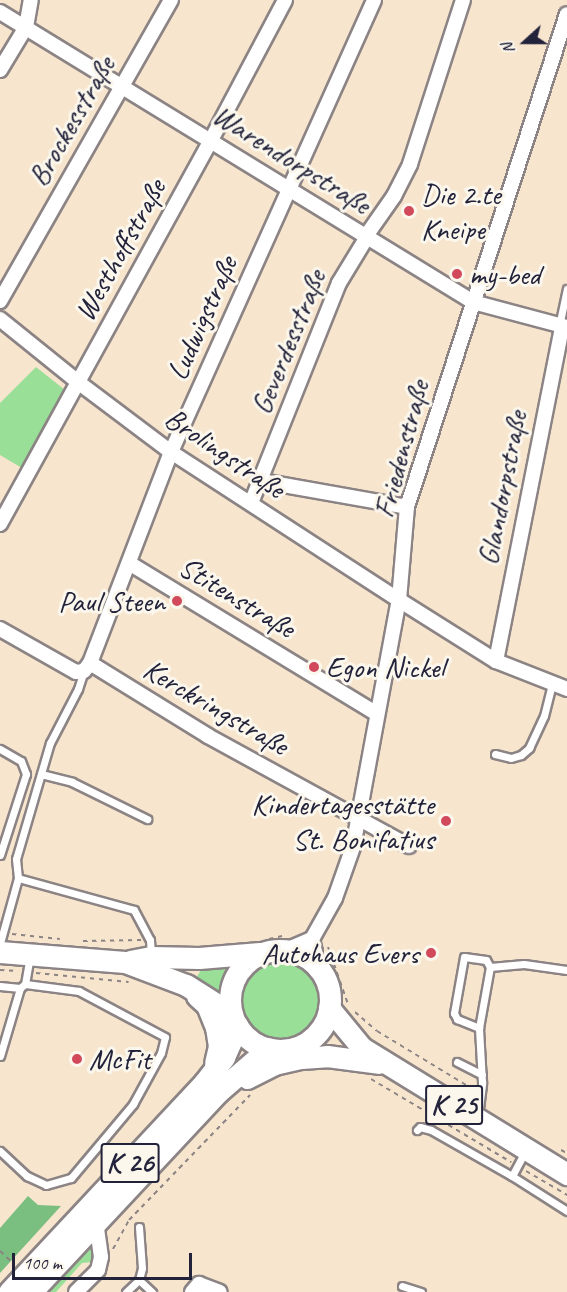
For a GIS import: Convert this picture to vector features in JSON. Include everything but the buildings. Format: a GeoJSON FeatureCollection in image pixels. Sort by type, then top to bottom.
{"type":"FeatureCollection","features":[{"type":"Feature","properties":{"kind":"main road"},"geometry":{"type":"LineString","coordinates":[[1,943],[28,963],[125,962],[186,985],[235,1020],[249,1038],[269,1048],[286,1049],[307,1042],[324,1024],[329,1008],[326,980],[314,963],[303,955],[286,950],[199,957],[151,948],[125,962]]}},
{"type":"Feature","properties":{"kind":"main road"},"geometry":{"type":"LineString","coordinates":[[235,1020],[230,995],[234,979],[244,965],[261,953]]}},
{"type":"Feature","properties":{"kind":"main road"},"geometry":{"type":"LineString","coordinates":[[186,985],[207,1005],[216,1027],[219,1046],[213,1069],[204,1083]]}},
{"type":"Feature","properties":{"kind":"main road","name":"K 25"},"geometry":{"type":"LineString","coordinates":[[329,1008],[362,1048],[389,1065],[480,1109],[522,1158],[567,1174]]}},
{"type":"Feature","properties":{"kind":"main road","name":"K 26"},"geometry":{"type":"LineString","coordinates":[[9,1292],[204,1083],[224,1057],[235,1020]]}},
{"type":"Feature","properties":{"kind":"main road","name":"K 25"},"geometry":{"type":"LineString","coordinates":[[307,1042],[362,1048]]}},
{"type":"Feature","properties":{"kind":"main road","name":"K 26"},"geometry":{"type":"LineString","coordinates":[[31,1292],[218,1092],[269,1048]]}},
{"type":"Feature","properties":{"kind":"main road","name":"K 26"},"geometry":{"type":"LineString","coordinates":[[172,1142],[211,1113],[240,1083],[257,1071],[274,1064],[301,1058],[327,1056],[358,1058],[389,1065]]}},
{"type":"Feature","properties":{"kind":"street"},"geometry":{"type":"LineString","coordinates":[[0,70],[26,27],[31,0]]}},
{"type":"Feature","properties":{"kind":"street","name":"Brockesstraße"},"geometry":{"type":"LineString","coordinates":[[0,301],[171,0]]}},
{"type":"Feature","properties":{"kind":"street","name":"Westhoffstraße"},"geometry":{"type":"LineString","coordinates":[[0,524],[211,140],[285,0]]}},
{"type":"Feature","properties":{"kind":"street","name":"Ludwigstraße"},"geometry":{"type":"LineString","coordinates":[[87,667],[171,452],[374,0]]}},
{"type":"Feature","properties":{"kind":"street","name":"Geverdesstraße"},"geometry":{"type":"LineString","coordinates":[[251,503],[339,283],[394,196],[410,164],[464,0]]}},
{"type":"Feature","properties":{"kind":"street","name":"Warendorpstraße"},"geometry":{"type":"LineString","coordinates":[[0,12],[473,302],[563,327]]}},
{"type":"Feature","properties":{"kind":"street","name":"Friedenstraße"},"geometry":{"type":"LineString","coordinates":[[312,939],[334,898],[353,847],[399,600],[408,507],[567,14]]}},
{"type":"Feature","properties":{"kind":"street","name":"Brolingstraße"},"geometry":{"type":"LineString","coordinates":[[0,319],[78,382],[171,452],[299,532],[399,600],[495,661],[567,689]]}},
{"type":"Feature","properties":{"kind":"street","name":"Glandorpstraße"},"geometry":{"type":"LineString","coordinates":[[495,661],[563,327]]}},
{"type":"Feature","properties":{"kind":"street"},"geometry":{"type":"LineString","coordinates":[[261,481],[408,507]]}},
{"type":"Feature","properties":{"kind":"street","name":"Stitenstraße"},"geometry":{"type":"LineString","coordinates":[[129,563],[377,714]]}},
{"type":"Feature","properties":{"kind":"street","name":"Kerckringstraße"},"geometry":{"type":"LineString","coordinates":[[0,629],[76,672],[87,667],[409,846]]}},
{"type":"Feature","properties":{"kind":"street"},"geometry":{"type":"LineString","coordinates":[[286,950],[312,939],[315,952],[314,963]]}},
{"type":"Feature","properties":{"kind":"street"},"geometry":{"type":"LineString","coordinates":[[76,1292],[98,1270],[101,1257],[96,1222]]}},
{"type":"Feature","properties":{"kind":"street"},"geometry":{"type":"LineString","coordinates":[[193,1290],[200,1284],[220,1292]]}},
{"type":"Feature","properties":{"kind":"lane"},"geometry":{"type":"LineString","coordinates":[[563,327],[567,289]]}},
{"type":"Feature","properties":{"kind":"lane"},"geometry":{"type":"LineString","coordinates":[[0,943],[18,878],[16,859],[50,743],[87,667]]}},
{"type":"Feature","properties":{"kind":"lane"},"geometry":{"type":"LineString","coordinates":[[495,754],[511,758],[521,755],[529,748],[544,716],[552,683]]}},
{"type":"Feature","properties":{"kind":"lane"},"geometry":{"type":"LineString","coordinates":[[0,749],[21,761],[26,774],[0,855]]}},
{"type":"Feature","properties":{"kind":"lane"},"geometry":{"type":"LineString","coordinates":[[41,774],[72,782],[147,819]]}},
{"type":"Feature","properties":{"kind":"lane"},"geometry":{"type":"LineString","coordinates":[[18,878],[134,910],[151,948]]}},
{"type":"Feature","properties":{"kind":"lane"},"geometry":{"type":"LineString","coordinates":[[479,1028],[457,1020],[454,1013],[462,959],[467,957],[488,961],[490,967],[479,1028],[482,1075],[480,1109]]}},
{"type":"Feature","properties":{"kind":"lane"},"geometry":{"type":"LineString","coordinates":[[0,1056],[28,963]]}},
{"type":"Feature","properties":{"kind":"lane"},"geometry":{"type":"LineString","coordinates":[[490,967],[524,964],[567,970]]}},
{"type":"Feature","properties":{"kind":"lane"},"geometry":{"type":"LineString","coordinates":[[0,986],[79,991],[165,1037],[161,1053],[133,1104],[70,1178],[46,1185],[27,1176],[0,1151]]}},
{"type":"Feature","properties":{"kind":"lane"},"geometry":{"type":"LineString","coordinates":[[457,1062],[482,1075]]}},
{"type":"Feature","properties":{"kind":"lane"},"geometry":{"type":"LineString","coordinates":[[417,1130],[420,1127],[431,1130],[567,1210]]}},
{"type":"Feature","properties":{"kind":"lane"},"geometry":{"type":"LineString","coordinates":[[512,1176],[522,1158]]}},
{"type":"Feature","properties":{"kind":"lane"},"geometry":{"type":"LineString","coordinates":[[126,1292],[139,1280],[142,1269],[139,1227]]}},
{"type":"Feature","properties":{"kind":"lane"},"geometry":{"type":"LineString","coordinates":[[139,1280],[152,1292]]}},
{"type":"Feature","properties":{"kind":"lane"},"geometry":{"type":"LineString","coordinates":[[402,1286],[421,1292]]}},
{"type":"Feature","properties":{"kind":"path"},"geometry":{"type":"LineString","coordinates":[[312,939],[329,948],[348,1004],[360,1017],[377,1031],[473,1089],[480,1109]]}},
{"type":"Feature","properties":{"kind":"path"},"geometry":{"type":"LineString","coordinates":[[1,943],[70,940]]}},
{"type":"Feature","properties":{"kind":"path"},"geometry":{"type":"LineString","coordinates":[[82,941],[151,948]]}},
{"type":"Feature","properties":{"kind":"path"},"geometry":{"type":"LineString","coordinates":[[0,970],[28,963],[134,983]]}},
{"type":"Feature","properties":{"kind":"path"},"geometry":{"type":"LineString","coordinates":[[362,1074],[522,1158],[567,1195]]}},
{"type":"Feature","properties":{"kind":"path"},"geometry":{"type":"LineString","coordinates":[[113,1250],[129,1220],[254,1091]]}},
{"type":"Feature","properties":{"kind":"path"},"geometry":{"type":"LineString","coordinates":[[557,1147],[567,1153]]}},
{"type":"Feature","properties":{"kind":"path"},"geometry":{"type":"LineString","coordinates":[[0,1251],[14,1264]]}},
{"type":"Feature","properties":{"kind":"path"},"geometry":{"type":"LineString","coordinates":[[9,1269],[21,1256]]}},
{"type":"Feature","properties":{"kind":"green space"},"geometry":{"type":"Polygon","coordinates":[[[36,367],[65,390],[22,468],[0,455],[0,403],[36,367]]]}},
{"type":"Feature","properties":{"kind":"green space"},"geometry":{"type":"Polygon","coordinates":[[[280,959],[296,962],[309,971],[318,984],[321,1000],[318,1016],[309,1029],[296,1038],[280,1041],[264,1038],[251,1029],[242,1016],[239,1000],[242,984],[251,971],[264,962],[280,959]]]}},
{"type":"Feature","properties":{"kind":"green space"},"geometry":{"type":"Polygon","coordinates":[[[201,964],[234,965],[226,978],[223,998],[193,983],[201,970],[201,964]]]}},
{"type":"Feature","properties":{"kind":"green space"},"geometry":{"type":"Polygon","coordinates":[[[28,1196],[38,1205],[61,1206],[0,1273],[0,1228],[28,1196]]]}},
{"type":"Feature","properties":{"kind":"green space"},"geometry":{"type":"Polygon","coordinates":[[[92,1247],[92,1262],[82,1263],[56,1292],[48,1292],[92,1247]]]}},
{"type":"Feature","properties":{"kind":"place","name":"Die 2.te Kneipe"},"geometry":{"type":"Point","coordinates":[409,211]}},
{"type":"Feature","properties":{"kind":"place","name":"my-bed"},"geometry":{"type":"Point","coordinates":[457,274]}},
{"type":"Feature","properties":{"kind":"place","name":"Paul Steen"},"geometry":{"type":"Point","coordinates":[177,601]}},
{"type":"Feature","properties":{"kind":"place","name":"Egon Nickel"},"geometry":{"type":"Point","coordinates":[314,667]}},
{"type":"Feature","properties":{"kind":"place","name":"Kindertagesstätte St. Bonifatius"},"geometry":{"type":"Point","coordinates":[446,821]}},
{"type":"Feature","properties":{"kind":"place","name":"Autohaus Evers"},"geometry":{"type":"Point","coordinates":[431,953]}},
{"type":"Feature","properties":{"kind":"place","name":"McFit"},"geometry":{"type":"Point","coordinates":[77,1059]}}]}
